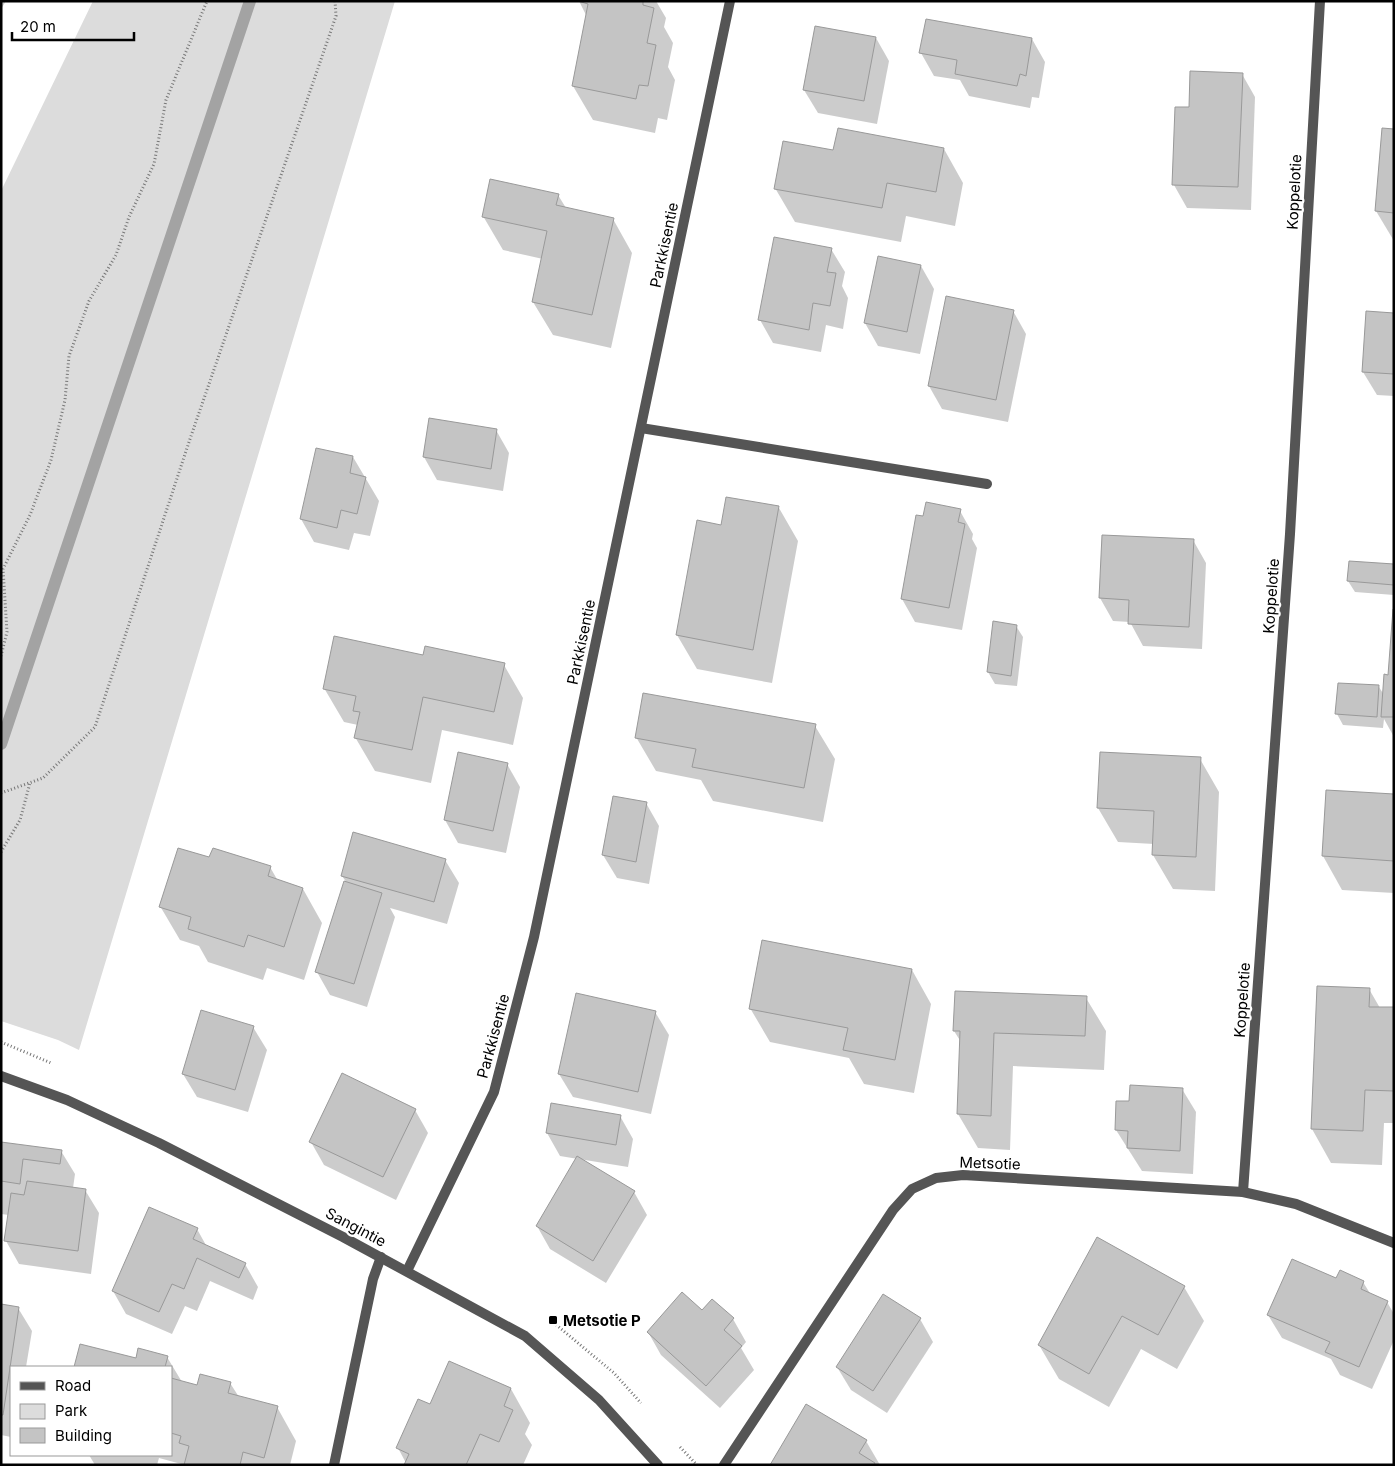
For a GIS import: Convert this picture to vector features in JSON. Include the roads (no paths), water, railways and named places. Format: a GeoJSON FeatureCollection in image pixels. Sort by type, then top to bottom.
{"type":"FeatureCollection","features":[{"type":"Feature","properties":{"kind":"street","name":"Parkkisentie"},"geometry":{"type":"LineString","coordinates":[[407,1271],[494,1092],[534,937],[730,1]]}},
{"type":"Feature","properties":{"kind":"street","name":"Koppelotie"},"geometry":{"type":"LineString","coordinates":[[1243,1192],[1290,534],[1320,1]]}},
{"type":"Feature","properties":{"kind":"street"},"geometry":{"type":"LineString","coordinates":[[641,428],[987,484]]}},
{"type":"Feature","properties":{"kind":"street","name":"Sangintie"},"geometry":{"type":"LineString","coordinates":[[1,1076],[67,1100],[159,1143],[381,1257],[525,1336],[599,1400],[658,1465]]}},
{"type":"Feature","properties":{"kind":"street","name":"Metsotie"},"geometry":{"type":"LineString","coordinates":[[724,1465],[893,1210],[912,1189],[936,1178],[963,1175],[1243,1192],[1296,1204],[1394,1244]]}},
{"type":"Feature","properties":{"kind":"street"},"geometry":{"type":"LineString","coordinates":[[334,1465],[372,1279],[381,1257]]}},
{"type":"Feature","properties":{"kind":"waterway"},"geometry":{"type":"LineString","coordinates":[[1,744],[250,1]]}},
{"type":"Feature","properties":{"kind":"place","name":"Metsotie P"},"geometry":{"type":"Point","coordinates":[553,1320]}}]}
